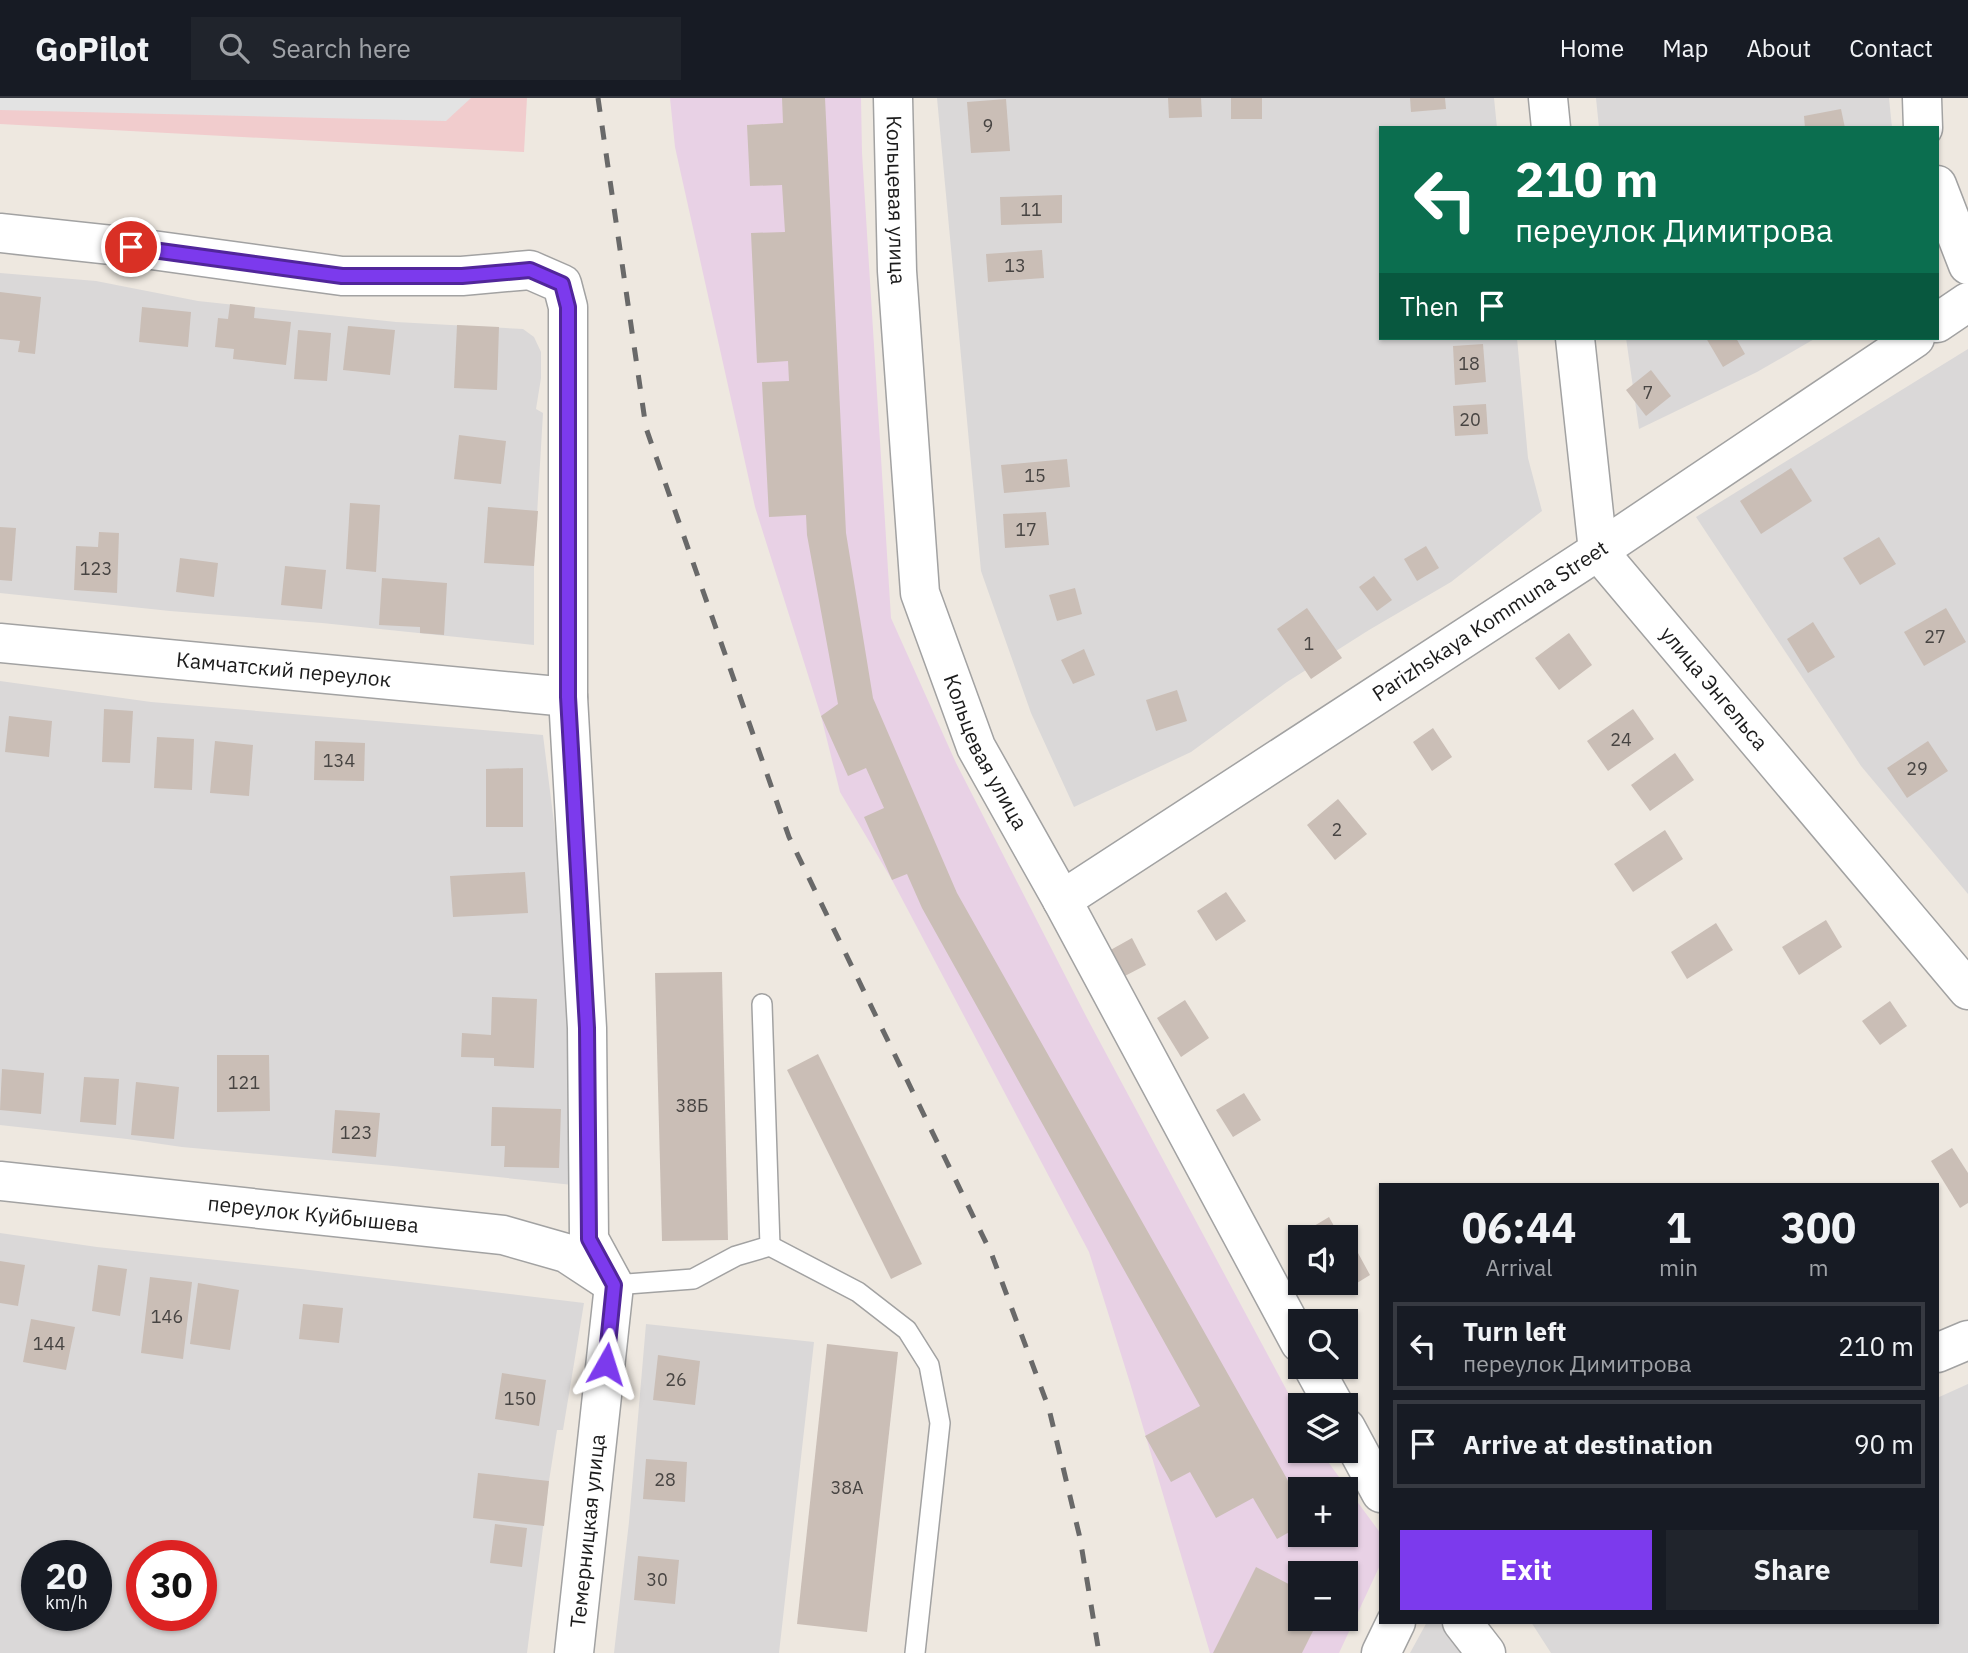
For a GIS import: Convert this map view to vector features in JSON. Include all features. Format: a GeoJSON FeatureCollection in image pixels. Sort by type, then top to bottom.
{"type":"FeatureCollection","features":[{"type":"Feature","properties":{"kind":"street","name":"Кольцевая улица"},"geometry":{"type":"LineString","coordinates":[[893,98],[897,271],[920,593],[976,747],[1062,900],[1288,1321]]}},
{"type":"Feature","properties":{"kind":"street"},"geometry":{"type":"LineString","coordinates":[[1548,98],[1551,126]]}},
{"type":"Feature","properties":{"kind":"street"},"geometry":{"type":"LineString","coordinates":[[1922,98],[1923,126]]}},
{"type":"Feature","properties":{"kind":"street"},"geometry":{"type":"LineString","coordinates":[[1939,190],[1968,265]]}},
{"type":"Feature","properties":{"kind":"street"},"geometry":{"type":"LineString","coordinates":[[0,233],[131,247],[342,276],[462,276],[530,270],[562,284],[568,307],[568,697],[587,1028],[589,1239],[614,1285]]}},
{"type":"Feature","properties":{"kind":"street"},"geometry":{"type":"LineString","coordinates":[[1939,322],[1968,302]]}},
{"type":"Feature","properties":{"kind":"street"},"geometry":{"type":"LineString","coordinates":[[1575,340],[1598,551]]}},
{"type":"Feature","properties":{"kind":"street","name":"Parizhskaya Kommuna Street"},"geometry":{"type":"LineString","coordinates":[[1062,900],[1598,551],[1912,340]]}},
{"type":"Feature","properties":{"kind":"street","name":"улица Энгельса"},"geometry":{"type":"LineString","coordinates":[[1598,551],[1968,990]]}},
{"type":"Feature","properties":{"kind":"street","name":"Камчатский переулок"},"geometry":{"type":"LineString","coordinates":[[0,643],[568,697]]}},
{"type":"Feature","properties":{"kind":"street","name":"переулок Куйбышева"},"geometry":{"type":"LineString","coordinates":[[0,1181],[503,1236],[566,1253],[614,1285]]}},
{"type":"Feature","properties":{"kind":"street","name":"Темерницкая улица"},"geometry":{"type":"LineString","coordinates":[[574,1653],[614,1285]]}},
{"type":"Feature","properties":{"kind":"street"},"geometry":{"type":"LineString","coordinates":[[1939,1352],[1968,1340]]}},
{"type":"Feature","properties":{"kind":"street"},"geometry":{"type":"LineString","coordinates":[[1358,1450],[1379,1489]]}},
{"type":"Feature","properties":{"kind":"street"},"geometry":{"type":"LineString","coordinates":[[1381,1653],[1395,1624]]}},
{"type":"Feature","properties":{"kind":"street"},"geometry":{"type":"LineString","coordinates":[[1464,1624],[1486,1653]]}},
{"type":"Feature","properties":{"kind":"lane"},"geometry":{"type":"LineString","coordinates":[[762,1004],[770,1246]]}},
{"type":"Feature","properties":{"kind":"lane"},"geometry":{"type":"LineString","coordinates":[[614,1285],[692,1279],[736,1256],[770,1246],[858,1292],[908,1330],[929,1365],[940,1423],[915,1653]]}},
{"type":"Feature","properties":{"kind":"shaded area"},"geometry":{"type":"Polygon","coordinates":[[[0,98],[527,98],[524,152],[0,124],[0,98]]]}},
{"type":"Feature","properties":{"kind":"shaded area"},"geometry":{"type":"Polygon","coordinates":[[[0,98],[471,98],[446,121],[0,110],[0,98]]]}},
{"type":"Feature","properties":{"kind":"shaded area"},"geometry":{"type":"Polygon","coordinates":[[[670,98],[861,98],[862,153],[891,618],[956,763],[1087,1018],[1288,1393],[1288,1463],[1329,1463],[1339,1477],[1288,1477],[1288,1547],[1358,1547],[1358,1503],[1379,1531],[1379,1567],[1358,1612],[1358,1561],[1288,1561],[1288,1631],[1349,1631],[1339,1653],[1210,1653],[1089,1252],[892,880],[840,792],[821,716],[755,507],[675,147],[670,98]]]}},
{"type":"Feature","properties":{"kind":"shaded area"},"geometry":{"type":"Polygon","coordinates":[[[937,98],[1494,98],[1497,126],[1379,126],[1379,340],[1517,340],[1528,458],[1542,511],[1451,582],[1287,682],[1191,752],[1074,807],[1031,713],[981,571],[937,98]]]}},
{"type":"Feature","properties":{"kind":"shaded area"},"geometry":{"type":"Polygon","coordinates":[[[1596,98],[1889,98],[1892,126],[1599,126],[1596,98]]]}},
{"type":"Feature","properties":{"kind":"shaded area"},"geometry":{"type":"Polygon","coordinates":[[[0,273],[96,281],[198,301],[396,322],[523,329],[534,337],[541,352],[541,378],[536,409],[543,413],[534,566],[534,645],[0,593],[0,273]]]}},
{"type":"Feature","properties":{"kind":"shaded area"},"geometry":{"type":"Polygon","coordinates":[[[1626,340],[1813,340],[1757,372],[1639,429],[1626,340]]]}},
{"type":"Feature","properties":{"kind":"shaded area"},"geometry":{"type":"Polygon","coordinates":[[[1968,349],[1968,894],[1861,766],[1696,517],[1968,349]]]}},
{"type":"Feature","properties":{"kind":"shaded area"},"geometry":{"type":"Polygon","coordinates":[[[0,681],[151,702],[543,735],[565,939],[573,1185],[182,1147],[0,1125],[0,681]]]}},
{"type":"Feature","properties":{"kind":"shaded area"},"geometry":{"type":"Polygon","coordinates":[[[0,1233],[97,1247],[584,1303],[563,1430],[557,1430],[527,1653],[0,1653],[0,1233]]]}},
{"type":"Feature","properties":{"kind":"shaded area"},"geometry":{"type":"Polygon","coordinates":[[[646,1324],[814,1342],[779,1653],[614,1653],[629,1522],[646,1324]]]}},
{"type":"Feature","properties":{"kind":"shaded area"},"geometry":{"type":"Polygon","coordinates":[[[1968,1384],[1968,1653],[1551,1653],[1532,1624],[1939,1624],[1939,1397],[1968,1384]]]}},
{"type":"Feature","properties":{"kind":"shaded area"},"geometry":{"type":"Polygon","coordinates":[[[1426,1624],[1448,1624],[1470,1653],[1410,1653],[1426,1624]]]}},
{"type":"Feature","properties":{"kind":"building"},"geometry":{"type":"Polygon","coordinates":[[[782,98],[825,98],[846,533],[873,698],[957,893],[1288,1481],[1288,1533],[1277,1539],[1253,1498],[1216,1518],[1190,1472],[1171,1482],[1145,1436],[1200,1406],[922,908],[907,874],[892,880],[864,817],[884,808],[866,768],[848,776],[821,716],[838,704],[807,535],[806,515],[769,517],[762,382],[789,381],[788,361],[757,363],[751,233],[785,232],[782,185],[750,186],[747,125],[783,123],[782,98]]]}},
{"type":"Feature","properties":{"kind":"building"},"geometry":{"type":"Polygon","coordinates":[[[1168,98],[1201,98],[1202,117],[1169,118],[1168,98]]]}},
{"type":"Feature","properties":{"kind":"building"},"geometry":{"type":"Polygon","coordinates":[[[1231,98],[1262,98],[1262,119],[1231,119],[1231,98]]]}},
{"type":"Feature","properties":{"kind":"building"},"geometry":{"type":"Polygon","coordinates":[[[1410,98],[1445,98],[1446,109],[1411,112],[1410,98]]]}},
{"type":"Feature","properties":{"kind":"building"},"geometry":{"type":"Polygon","coordinates":[[[1006,99],[1010,151],[971,153],[967,102],[1006,99]]]}},
{"type":"Feature","properties":{"kind":"building"},"geometry":{"type":"Polygon","coordinates":[[[1841,109],[1845,126],[1805,126],[1804,116],[1841,109]]]}},
{"type":"Feature","properties":{"kind":"building"},"geometry":{"type":"Polygon","coordinates":[[[1062,195],[1062,223],[1001,225],[1000,197],[1062,195]]]}},
{"type":"Feature","properties":{"kind":"building"},"geometry":{"type":"Polygon","coordinates":[[[1042,250],[1044,278],[988,282],[986,254],[1042,250]]]}},
{"type":"Feature","properties":{"kind":"building"},"geometry":{"type":"Polygon","coordinates":[[[0,292],[41,297],[35,354],[18,352],[20,341],[0,339],[0,292]]]}},
{"type":"Feature","properties":{"kind":"building"},"geometry":{"type":"Polygon","coordinates":[[[230,304],[255,307],[254,318],[291,322],[286,365],[233,359],[234,349],[215,347],[218,318],[228,319],[230,304]]]}},
{"type":"Feature","properties":{"kind":"building"},"geometry":{"type":"Polygon","coordinates":[[[142,307],[191,312],[188,347],[139,342],[142,307]]]}},
{"type":"Feature","properties":{"kind":"building"},"geometry":{"type":"Polygon","coordinates":[[[457,325],[499,327],[497,390],[454,388],[457,325]]]}},
{"type":"Feature","properties":{"kind":"building"},"geometry":{"type":"Polygon","coordinates":[[[348,326],[395,330],[390,375],[343,370],[348,326]]]}},
{"type":"Feature","properties":{"kind":"building"},"geometry":{"type":"Polygon","coordinates":[[[298,330],[331,333],[327,381],[294,379],[298,330]]]}},
{"type":"Feature","properties":{"kind":"building"},"geometry":{"type":"Polygon","coordinates":[[[1707,340],[1737,340],[1745,354],[1723,367],[1707,340]]]}},
{"type":"Feature","properties":{"kind":"building"},"geometry":{"type":"Polygon","coordinates":[[[1483,344],[1486,382],[1455,385],[1453,346],[1483,344]]]}},
{"type":"Feature","properties":{"kind":"building"},"geometry":{"type":"Polygon","coordinates":[[[1651,370],[1671,396],[1646,416],[1626,390],[1651,370]]]}},
{"type":"Feature","properties":{"kind":"building"},"geometry":{"type":"Polygon","coordinates":[[[1486,404],[1488,434],[1455,436],[1453,406],[1486,404]]]}},
{"type":"Feature","properties":{"kind":"building"},"geometry":{"type":"Polygon","coordinates":[[[459,435],[506,441],[501,484],[454,479],[459,435]]]}},
{"type":"Feature","properties":{"kind":"building"},"geometry":{"type":"Polygon","coordinates":[[[1067,459],[1070,487],[1004,493],[1001,465],[1067,459]]]}},
{"type":"Feature","properties":{"kind":"building"},"geometry":{"type":"Polygon","coordinates":[[[1791,468],[1812,501],[1761,534],[1740,501],[1791,468]]]}},
{"type":"Feature","properties":{"kind":"building"},"geometry":{"type":"Polygon","coordinates":[[[350,503],[380,505],[376,572],[346,569],[350,503]]]}},
{"type":"Feature","properties":{"kind":"building"},"geometry":{"type":"Polygon","coordinates":[[[488,507],[538,511],[534,566],[484,563],[488,507]]]}},
{"type":"Feature","properties":{"kind":"building"},"geometry":{"type":"Polygon","coordinates":[[[1046,512],[1049,545],[1005,548],[1003,514],[1046,512]]]}},
{"type":"Feature","properties":{"kind":"building"},"geometry":{"type":"Polygon","coordinates":[[[0,527],[16,528],[12,581],[0,580],[0,527]]]}},
{"type":"Feature","properties":{"kind":"building"},"geometry":{"type":"Polygon","coordinates":[[[99,532],[119,533],[117,593],[74,590],[76,546],[98,547],[99,532]]]}},
{"type":"Feature","properties":{"kind":"building"},"geometry":{"type":"Polygon","coordinates":[[[1879,537],[1896,564],[1860,585],[1843,558],[1879,537]]]}},
{"type":"Feature","properties":{"kind":"building"},"geometry":{"type":"Polygon","coordinates":[[[1426,546],[1439,568],[1417,581],[1404,559],[1426,546]]]}},
{"type":"Feature","properties":{"kind":"building"},"geometry":{"type":"Polygon","coordinates":[[[180,558],[218,563],[214,597],[176,592],[180,558]]]}},
{"type":"Feature","properties":{"kind":"building"},"geometry":{"type":"Polygon","coordinates":[[[285,566],[326,570],[322,609],[281,605],[285,566]]]}},
{"type":"Feature","properties":{"kind":"building"},"geometry":{"type":"Polygon","coordinates":[[[1374,576],[1392,600],[1377,611],[1359,587],[1374,576]]]}},
{"type":"Feature","properties":{"kind":"building"},"geometry":{"type":"Polygon","coordinates":[[[382,578],[447,583],[444,635],[420,633],[420,627],[379,625],[382,578]]]}},
{"type":"Feature","properties":{"kind":"building"},"geometry":{"type":"Polygon","coordinates":[[[1075,588],[1082,614],[1057,621],[1049,595],[1075,588]]]}},
{"type":"Feature","properties":{"kind":"building"},"geometry":{"type":"Polygon","coordinates":[[[1307,608],[1342,658],[1311,679],[1277,629],[1307,608]]]}},
{"type":"Feature","properties":{"kind":"building"},"geometry":{"type":"Polygon","coordinates":[[[1946,608],[1966,642],[1924,666],[1904,632],[1946,608]]]}},
{"type":"Feature","properties":{"kind":"building"},"geometry":{"type":"Polygon","coordinates":[[[1813,622],[1835,657],[1808,673],[1787,639],[1813,622]]]}},
{"type":"Feature","properties":{"kind":"building"},"geometry":{"type":"Polygon","coordinates":[[[1569,633],[1592,665],[1559,690],[1535,658],[1569,633]]]}},
{"type":"Feature","properties":{"kind":"building"},"geometry":{"type":"Polygon","coordinates":[[[1084,649],[1095,675],[1073,684],[1061,660],[1084,649]]]}},
{"type":"Feature","properties":{"kind":"building"},"geometry":{"type":"Polygon","coordinates":[[[1177,690],[1187,721],[1156,731],[1146,700],[1177,690]]]}},
{"type":"Feature","properties":{"kind":"building"},"geometry":{"type":"Polygon","coordinates":[[[104,709],[133,711],[130,763],[102,762],[104,709]]]}},
{"type":"Feature","properties":{"kind":"building"},"geometry":{"type":"Polygon","coordinates":[[[1633,709],[1654,739],[1608,771],[1587,741],[1633,709]]]}},
{"type":"Feature","properties":{"kind":"building"},"geometry":{"type":"Polygon","coordinates":[[[9,716],[52,721],[49,757],[5,752],[9,716]]]}},
{"type":"Feature","properties":{"kind":"building"},"geometry":{"type":"Polygon","coordinates":[[[1433,728],[1452,757],[1432,771],[1413,742],[1433,728]]]}},
{"type":"Feature","properties":{"kind":"building"},"geometry":{"type":"Polygon","coordinates":[[[157,737],[194,739],[192,790],[154,788],[157,737]]]}},
{"type":"Feature","properties":{"kind":"building"},"geometry":{"type":"Polygon","coordinates":[[[215,741],[253,745],[249,796],[210,793],[215,741]]]}},
{"type":"Feature","properties":{"kind":"building"},"geometry":{"type":"Polygon","coordinates":[[[315,741],[365,743],[364,781],[314,780],[315,741]]]}},
{"type":"Feature","properties":{"kind":"building"},"geometry":{"type":"Polygon","coordinates":[[[1928,741],[1948,771],[1907,798],[1887,768],[1928,741]]]}},
{"type":"Feature","properties":{"kind":"building"},"geometry":{"type":"Polygon","coordinates":[[[1675,753],[1694,780],[1650,811],[1631,785],[1675,753]]]}},
{"type":"Feature","properties":{"kind":"building"},"geometry":{"type":"Polygon","coordinates":[[[523,768],[523,827],[486,827],[486,769],[523,768]]]}},
{"type":"Feature","properties":{"kind":"building"},"geometry":{"type":"Polygon","coordinates":[[[1338,799],[1367,834],[1335,860],[1307,825],[1338,799]]]}},
{"type":"Feature","properties":{"kind":"building"},"geometry":{"type":"Polygon","coordinates":[[[1665,830],[1683,859],[1633,892],[1614,864],[1665,830]]]}},
{"type":"Feature","properties":{"kind":"building"},"geometry":{"type":"Polygon","coordinates":[[[525,872],[528,913],[453,917],[450,876],[525,872]]]}},
{"type":"Feature","properties":{"kind":"building"},"geometry":{"type":"Polygon","coordinates":[[[1226,892],[1246,921],[1216,941],[1197,911],[1226,892]]]}},
{"type":"Feature","properties":{"kind":"building"},"geometry":{"type":"Polygon","coordinates":[[[1826,920],[1842,947],[1799,975],[1782,947],[1826,920]]]}},
{"type":"Feature","properties":{"kind":"building"},"geometry":{"type":"Polygon","coordinates":[[[1716,923],[1733,950],[1687,979],[1671,952],[1716,923]]]}},
{"type":"Feature","properties":{"kind":"building"},"geometry":{"type":"Polygon","coordinates":[[[1132,938],[1146,965],[1121,978],[1107,952],[1132,938]]]}},
{"type":"Feature","properties":{"kind":"building"},"geometry":{"type":"Polygon","coordinates":[[[722,972],[728,1240],[662,1241],[655,973],[722,972]]]}},
{"type":"Feature","properties":{"kind":"building"},"geometry":{"type":"Polygon","coordinates":[[[492,997],[537,999],[534,1068],[494,1066],[494,1058],[461,1057],[462,1033],[491,1035],[492,997]]]}},
{"type":"Feature","properties":{"kind":"building"},"geometry":{"type":"Polygon","coordinates":[[[1185,1000],[1209,1038],[1181,1057],[1157,1018],[1185,1000]]]}},
{"type":"Feature","properties":{"kind":"building"},"geometry":{"type":"Polygon","coordinates":[[[1890,1001],[1907,1026],[1880,1045],[1862,1021],[1890,1001]]]}},
{"type":"Feature","properties":{"kind":"building"},"geometry":{"type":"Polygon","coordinates":[[[818,1054],[922,1264],[891,1279],[787,1070],[818,1054]]]}},
{"type":"Feature","properties":{"kind":"building"},"geometry":{"type":"Polygon","coordinates":[[[217,1055],[269,1055],[270,1111],[217,1112],[217,1055]]]}},
{"type":"Feature","properties":{"kind":"building"},"geometry":{"type":"Polygon","coordinates":[[[2,1069],[44,1073],[41,1114],[0,1110],[2,1069]]]}},
{"type":"Feature","properties":{"kind":"building"},"geometry":{"type":"Polygon","coordinates":[[[84,1077],[119,1079],[116,1125],[80,1122],[84,1077]]]}},
{"type":"Feature","properties":{"kind":"building"},"geometry":{"type":"Polygon","coordinates":[[[136,1082],[179,1087],[174,1139],[131,1135],[136,1082]]]}},
{"type":"Feature","properties":{"kind":"building"},"geometry":{"type":"Polygon","coordinates":[[[1244,1093],[1261,1120],[1233,1137],[1216,1110],[1244,1093]]]}},
{"type":"Feature","properties":{"kind":"building"},"geometry":{"type":"Polygon","coordinates":[[[492,1107],[561,1109],[559,1168],[504,1167],[505,1146],[491,1146],[492,1107]]]}},
{"type":"Feature","properties":{"kind":"building"},"geometry":{"type":"Polygon","coordinates":[[[335,1110],[380,1113],[376,1157],[332,1153],[335,1110]]]}},
{"type":"Feature","properties":{"kind":"building"},"geometry":{"type":"Polygon","coordinates":[[[1952,1148],[1968,1173],[1968,1203],[1960,1208],[1931,1161],[1952,1148]]]}},
{"type":"Feature","properties":{"kind":"building"},"geometry":{"type":"Polygon","coordinates":[[[1329,1217],[1333,1225],[1316,1225],[1329,1217]]]}},
{"type":"Feature","properties":{"kind":"building"},"geometry":{"type":"Polygon","coordinates":[[[1358,1253],[1370,1275],[1358,1282],[1358,1253]]]}},
{"type":"Feature","properties":{"kind":"building"},"geometry":{"type":"Polygon","coordinates":[[[0,1261],[25,1265],[18,1306],[0,1303],[0,1261]]]}},
{"type":"Feature","properties":{"kind":"building"},"geometry":{"type":"Polygon","coordinates":[[[98,1265],[127,1269],[120,1316],[92,1311],[98,1265]]]}},
{"type":"Feature","properties":{"kind":"building"},"geometry":{"type":"Polygon","coordinates":[[[150,1277],[192,1282],[183,1359],[141,1353],[150,1277]]]}},
{"type":"Feature","properties":{"kind":"building"},"geometry":{"type":"Polygon","coordinates":[[[198,1283],[239,1290],[230,1350],[190,1344],[198,1283]]]}},
{"type":"Feature","properties":{"kind":"building"},"geometry":{"type":"Polygon","coordinates":[[[303,1304],[343,1308],[339,1343],[299,1339],[303,1304]]]}},
{"type":"Feature","properties":{"kind":"building"},"geometry":{"type":"Polygon","coordinates":[[[31,1319],[75,1327],[66,1370],[23,1362],[31,1319]]]}},
{"type":"Feature","properties":{"kind":"building"},"geometry":{"type":"Polygon","coordinates":[[[827,1344],[898,1352],[867,1632],[797,1624],[827,1344]]]}},
{"type":"Feature","properties":{"kind":"building"},"geometry":{"type":"Polygon","coordinates":[[[658,1355],[700,1361],[695,1405],[653,1400],[658,1355]]]}},
{"type":"Feature","properties":{"kind":"building"},"geometry":{"type":"Polygon","coordinates":[[[502,1373],[546,1380],[539,1426],[495,1419],[502,1373]]]}},
{"type":"Feature","properties":{"kind":"building"},"geometry":{"type":"Polygon","coordinates":[[[646,1459],[687,1462],[685,1502],[643,1499],[646,1459]]]}},
{"type":"Feature","properties":{"kind":"building"},"geometry":{"type":"Polygon","coordinates":[[[478,1473],[549,1481],[544,1526],[473,1518],[478,1473]]]}},
{"type":"Feature","properties":{"kind":"building"},"geometry":{"type":"Polygon","coordinates":[[[495,1524],[527,1528],[522,1567],[490,1563],[495,1524]]]}},
{"type":"Feature","properties":{"kind":"building"},"geometry":{"type":"Polygon","coordinates":[[[638,1556],[679,1560],[675,1604],[634,1600],[638,1556]]]}},
{"type":"Feature","properties":{"kind":"building"},"geometry":{"type":"Polygon","coordinates":[[[1256,1567],[1288,1584],[1288,1631],[1313,1631],[1302,1653],[1213,1653],[1256,1567]]]}},
{"type":"Feature","properties":{"kind":"railway"},"geometry":{"type":"LineString","coordinates":[[598,98],[646,428],[789,837],[992,1255],[1049,1409],[1080,1538],[1099,1653]]}},
{"type":"Feature","properties":{"kind":"route"},"geometry":{"type":"LineString","coordinates":[[131,247],[342,276],[462,276],[530,270],[562,284],[568,307],[568,697],[587,1028],[589,1239],[614,1285],[606,1364]]}}]}
